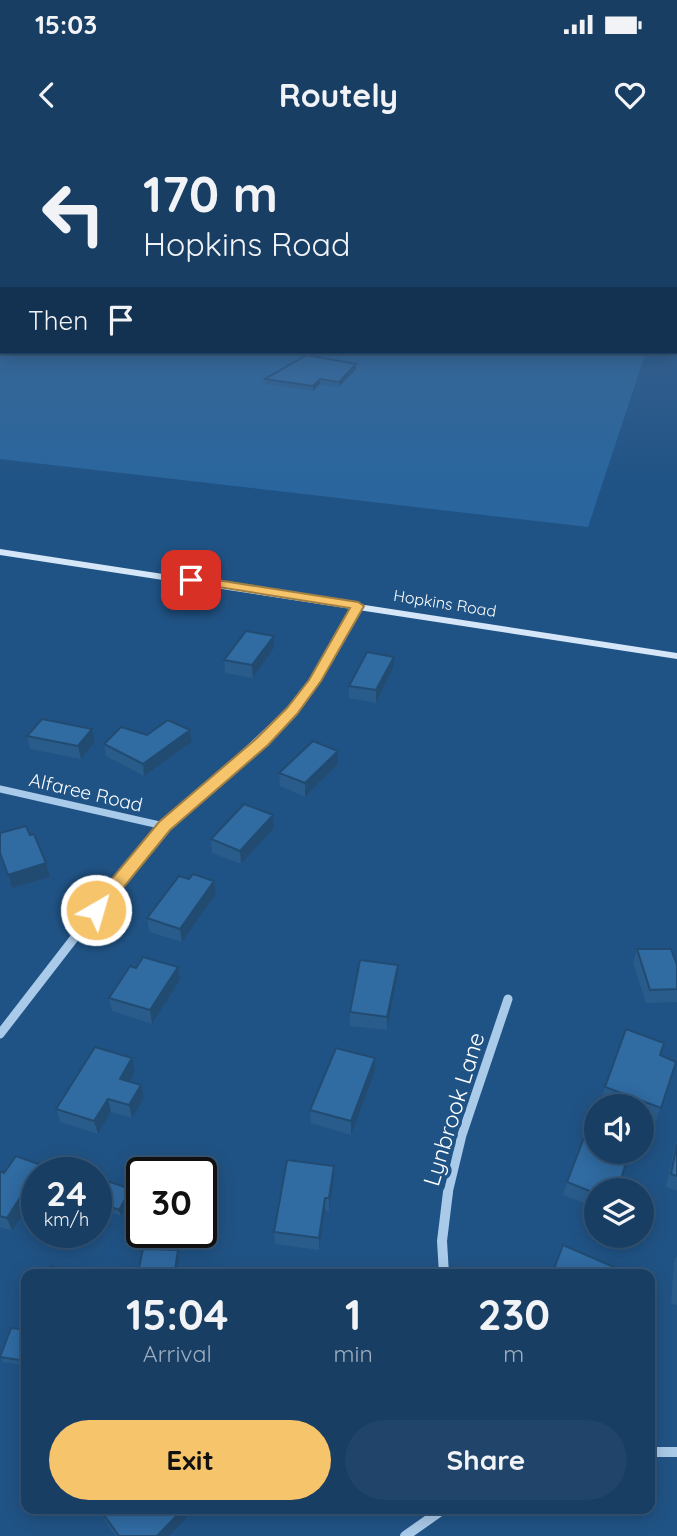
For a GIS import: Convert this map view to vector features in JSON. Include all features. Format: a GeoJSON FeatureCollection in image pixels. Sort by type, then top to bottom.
{"type":"FeatureCollection","features":[{"type":"Feature","properties":{"kind":"main road","name":"Hopkins Road"},"geometry":{"type":"LineString","coordinates":[[0,552],[677,656]]}},
{"type":"Feature","properties":{"kind":"street"},"geometry":{"type":"LineString","coordinates":[[0,1034],[144,848],[164,826],[262,741],[292,711],[314,681],[358,606]]}},
{"type":"Feature","properties":{"kind":"street","name":"Alfaree Road"},"geometry":{"type":"LineString","coordinates":[[0,789],[164,826]]}},
{"type":"Feature","properties":{"kind":"street","name":"Lynbrook Lane"},"geometry":{"type":"LineString","coordinates":[[443,1269],[446,1199],[458,1151],[508,999]]}},
{"type":"Feature","properties":{"kind":"street"},"geometry":{"type":"LineString","coordinates":[[655,1451],[677,1452]]}},
{"type":"Feature","properties":{"kind":"street"},"geometry":{"type":"LineString","coordinates":[[405,1536],[436,1514]]}},
{"type":"Feature","properties":{"kind":"shaded area"},"geometry":{"type":"Polygon","coordinates":[[[5,354],[645,354],[588,527],[0,459],[0,357],[5,354]]]}},
{"type":"Feature","properties":{"kind":"building"},"geometry":{"type":"Polygon","coordinates":[[[307,355],[356,364],[339,382],[320,379],[313,386],[265,379],[307,355]]]}},
{"type":"Feature","properties":{"kind":"building"},"geometry":{"type":"Polygon","coordinates":[[[246,631],[274,636],[252,665],[224,660],[246,631]]]}},
{"type":"Feature","properties":{"kind":"building"},"geometry":{"type":"Polygon","coordinates":[[[367,652],[394,657],[376,690],[349,686],[367,652]]]}},
{"type":"Feature","properties":{"kind":"building"},"geometry":{"type":"Polygon","coordinates":[[[42,719],[92,729],[78,746],[27,736],[42,719]]]}},
{"type":"Feature","properties":{"kind":"building"},"geometry":{"type":"Polygon","coordinates":[[[168,720],[190,730],[143,764],[104,744],[121,727],[147,735],[168,720]]]}},
{"type":"Feature","properties":{"kind":"building"},"geometry":{"type":"Polygon","coordinates":[[[313,741],[338,751],[305,783],[279,773],[313,741]]]}},
{"type":"Feature","properties":{"kind":"building"},"geometry":{"type":"Polygon","coordinates":[[[244,804],[273,815],[240,851],[211,839],[244,804]]]}},
{"type":"Feature","properties":{"kind":"building"},"geometry":{"type":"Polygon","coordinates":[[[26,826],[30,835],[34,834],[46,863],[8,875],[0,853],[0,833],[26,826]]]}},
{"type":"Feature","properties":{"kind":"building"},"geometry":{"type":"Polygon","coordinates":[[[193,874],[214,881],[180,929],[147,918],[179,876],[189,879],[193,874]]]}},
{"type":"Feature","properties":{"kind":"building"},"geometry":{"type":"Polygon","coordinates":[[[637,949],[671,949],[677,965],[677,989],[650,990],[637,949]]]}},
{"type":"Feature","properties":{"kind":"building"},"geometry":{"type":"Polygon","coordinates":[[[143,957],[178,967],[150,1010],[109,998],[130,966],[136,968],[143,957]]]}},
{"type":"Feature","properties":{"kind":"building"},"geometry":{"type":"Polygon","coordinates":[[[360,960],[398,965],[387,1017],[350,1012],[360,960]]]}},
{"type":"Feature","properties":{"kind":"building"},"geometry":{"type":"Polygon","coordinates":[[[626,1029],[664,1043],[660,1055],[676,1062],[661,1108],[654,1105],[654,1094],[624,1094],[605,1087],[626,1029]]]}},
{"type":"Feature","properties":{"kind":"building"},"geometry":{"type":"Polygon","coordinates":[[[95,1047],[132,1058],[120,1079],[141,1085],[129,1105],[108,1099],[94,1121],[56,1109],[95,1047]]]}},
{"type":"Feature","properties":{"kind":"building"},"geometry":{"type":"Polygon","coordinates":[[[336,1048],[375,1058],[351,1121],[310,1110],[336,1048]]]}},
{"type":"Feature","properties":{"kind":"building"},"geometry":{"type":"Polygon","coordinates":[[[584,1138],[584,1164],[626,1164],[621,1178],[584,1178],[584,1189],[567,1182],[584,1138]]]}},
{"type":"Feature","properties":{"kind":"building"},"geometry":{"type":"Polygon","coordinates":[[[677,1144],[677,1176],[671,1174],[677,1144]]]}},
{"type":"Feature","properties":{"kind":"building"},"geometry":{"type":"Polygon","coordinates":[[[16,1156],[21,1158],[21,1196],[7,1218],[0,1216],[0,1171],[4,1173],[16,1156]]]}},
{"type":"Feature","properties":{"kind":"building"},"geometry":{"type":"Polygon","coordinates":[[[287,1160],[334,1166],[329,1198],[325,1198],[319,1238],[274,1232],[287,1160]]]}},
{"type":"Feature","properties":{"kind":"building"},"geometry":{"type":"Polygon","coordinates":[[[112,1183],[126,1187],[126,1198],[119,1210],[112,1207],[112,1183]]]}},
{"type":"Feature","properties":{"kind":"building"},"geometry":{"type":"Polygon","coordinates":[[[563,1245],[618,1269],[554,1269],[563,1245]]]}},
{"type":"Feature","properties":{"kind":"building"},"geometry":{"type":"Polygon","coordinates":[[[143,1249],[178,1250],[175,1269],[139,1268],[143,1249]]]}},
{"type":"Feature","properties":{"kind":"building"},"geometry":{"type":"Polygon","coordinates":[[[21,1327],[21,1360],[0,1357],[11,1328],[21,1327]]]}},
{"type":"Feature","properties":{"kind":"building"},"geometry":{"type":"Polygon","coordinates":[[[103,1514],[178,1514],[157,1536],[119,1536],[103,1514]]]}},
{"type":"Feature","properties":{"kind":"route"},"geometry":{"type":"LineString","coordinates":[[96,910],[164,826],[262,741],[292,711],[325,664],[358,606],[191,580]]}}]}
